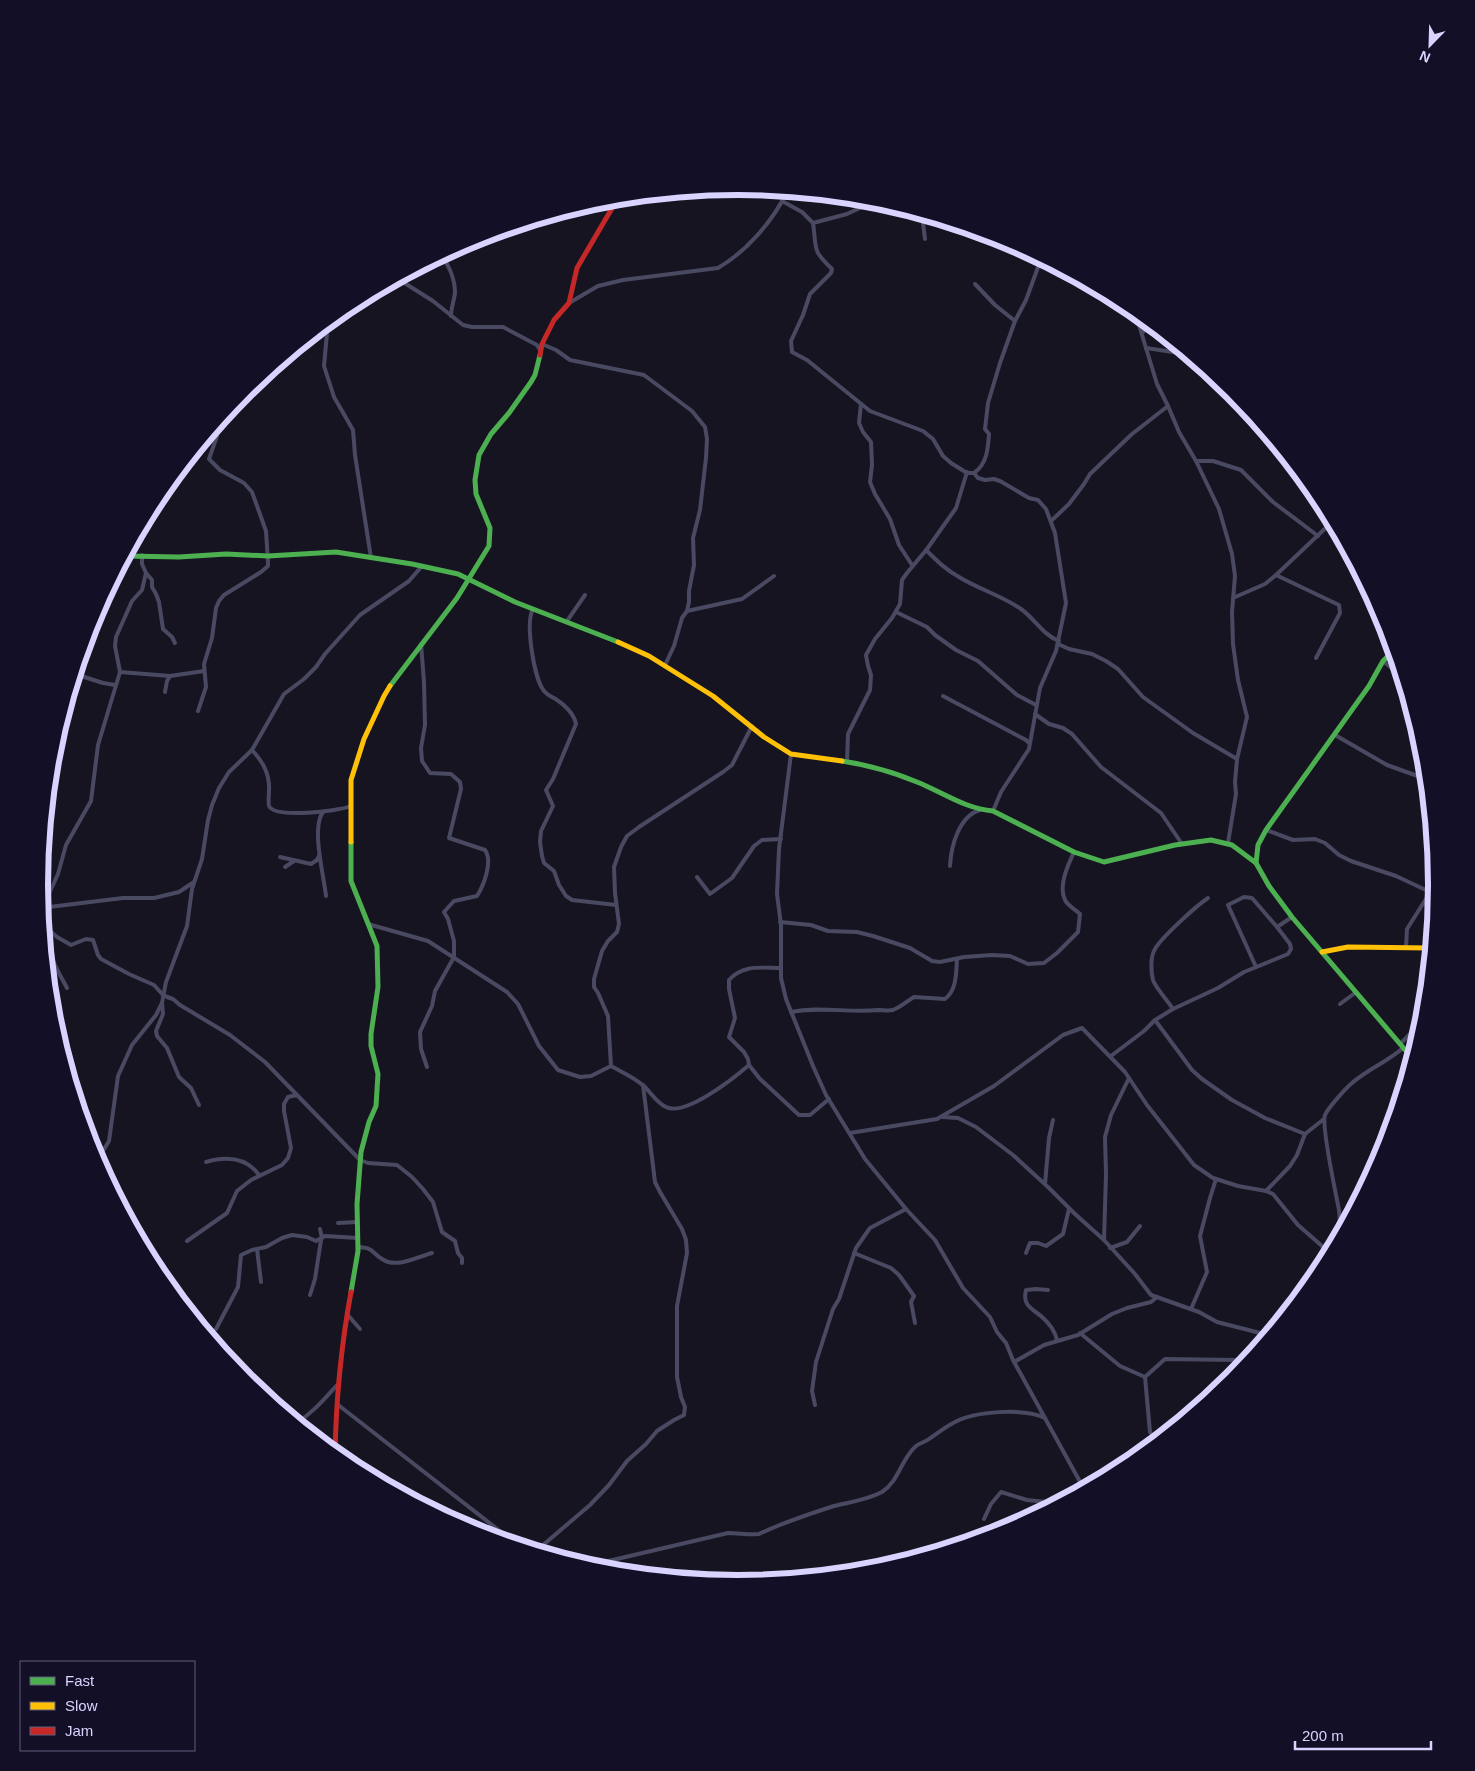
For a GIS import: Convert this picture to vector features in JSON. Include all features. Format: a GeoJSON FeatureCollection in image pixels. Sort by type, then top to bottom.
{"type":"FeatureCollection","features":[{"type":"Feature","properties":{"kind":"main road"},"geometry":{"type":"LineString","coordinates":[[335,1446],[338,1384],[343,1334],[358,1247],[357,1222],[360,1160],[364,1139],[376,1106],[378,1074],[371,1046],[378,986],[377,946],[351,880],[351,780],[357,756],[372,719],[402,669],[457,598],[489,546],[490,528],[476,494],[475,480],[478,455],[491,434],[509,413],[535,375],[542,344],[554,320],[569,303],[576,268],[612,207]]}},
{"type":"Feature","properties":{"kind":"main road"},"geometry":{"type":"LineString","coordinates":[[132,556],[179,557],[226,554],[268,556],[336,552],[446,571],[470,579],[515,602],[567,621],[649,656],[713,696],[764,737],[791,754],[867,765],[916,781],[980,810],[993,811],[1074,852],[1104,862],[1205,840],[1228,843],[1242,851],[1256,863],[1269,886],[1292,917],[1407,1052]]}},
{"type":"Feature","properties":{"kind":"main road"},"geometry":{"type":"LineString","coordinates":[[1256,863],[1258,845],[1266,830],[1335,735],[1388,656]]}},
{"type":"Feature","properties":{"kind":"main road"},"geometry":{"type":"LineString","coordinates":[[1322,952],[1348,947],[1425,948]]}},
{"type":"Feature","properties":{"kind":"street"},"geometry":{"type":"LineString","coordinates":[[569,303],[598,286],[623,280],[718,268],[730,261],[760,232],[776,214],[784,197]]}},
{"type":"Feature","properties":{"kind":"street"},"geometry":{"type":"LineString","coordinates":[[782,201],[802,212],[813,223],[815,250],[832,269],[831,273],[815,286],[810,294],[803,315],[790,341],[792,352],[807,360],[870,411],[924,431],[933,439],[943,456],[951,463],[974,473],[978,478],[1000,481],[1028,498],[1038,500],[1046,509],[1051,521],[1066,593],[1066,603],[1058,643],[1040,688],[1029,743],[1030,749],[1001,792],[993,811]]}},
{"type":"Feature","properties":{"kind":"street"},"geometry":{"type":"LineString","coordinates":[[813,223],[847,214],[862,207]]}},
{"type":"Feature","properties":{"kind":"street"},"geometry":{"type":"LineString","coordinates":[[923,221],[925,239]]}},
{"type":"Feature","properties":{"kind":"street"},"geometry":{"type":"LineString","coordinates":[[445,261],[454,281],[455,294],[452,316]]}},
{"type":"Feature","properties":{"kind":"street"},"geometry":{"type":"LineString","coordinates":[[974,473],[981,468],[988,451],[989,434],[985,429],[988,403],[1015,321],[1026,300],[1039,265]]}},
{"type":"Feature","properties":{"kind":"street"},"geometry":{"type":"LineString","coordinates":[[403,282],[433,302],[459,323],[468,326],[503,327],[538,346],[540,350]]}},
{"type":"Feature","properties":{"kind":"street"},"geometry":{"type":"LineString","coordinates":[[976,284],[995,305],[1015,321]]}},
{"type":"Feature","properties":{"kind":"street"},"geometry":{"type":"LineString","coordinates":[[1139,325],[1153,374],[1179,432],[1196,461],[1218,509],[1229,543],[1235,576],[1232,625],[1233,644],[1238,680],[1247,717],[1237,759],[1234,782],[1236,794],[1228,843]]}},
{"type":"Feature","properties":{"kind":"street"},"geometry":{"type":"LineString","coordinates":[[1142,333],[1146,329]]}},
{"type":"Feature","properties":{"kind":"street"},"geometry":{"type":"LineString","coordinates":[[327,331],[324,366],[334,397],[353,430],[355,455],[371,558]]}},
{"type":"Feature","properties":{"kind":"street"},"geometry":{"type":"LineString","coordinates":[[542,344],[556,350],[570,360],[644,375],[692,411],[705,427],[708,439],[700,510],[693,538],[694,565],[687,611],[682,618],[674,646],[665,665]]}},
{"type":"Feature","properties":{"kind":"street"},"geometry":{"type":"LineString","coordinates":[[1146,348],[1174,352]]}},
{"type":"Feature","properties":{"kind":"street"},"geometry":{"type":"LineString","coordinates":[[861,404],[860,423],[863,432],[871,442],[872,465],[870,482],[890,519],[899,545],[912,565]]}},
{"type":"Feature","properties":{"kind":"street"},"geometry":{"type":"LineString","coordinates":[[1051,521],[1069,504],[1090,474],[1132,434],[1168,406]]}},
{"type":"Feature","properties":{"kind":"street"},"geometry":{"type":"LineString","coordinates":[[198,711],[206,686],[204,664],[214,632],[218,601],[268,566],[266,531],[252,492],[244,483],[220,470],[209,459],[216,434]]}},
{"type":"Feature","properties":{"kind":"street"},"geometry":{"type":"LineString","coordinates":[[1196,461],[1213,460],[1241,470],[1273,502],[1318,536]]}},
{"type":"Feature","properties":{"kind":"street"},"geometry":{"type":"LineString","coordinates":[[847,762],[848,734],[870,690],[871,675],[866,655],[875,639],[896,612],[902,596],[902,580],[956,508],[968,472]]}},
{"type":"Feature","properties":{"kind":"street"},"geometry":{"type":"LineString","coordinates":[[1233,598],[1264,584],[1276,575],[1327,527]]}},
{"type":"Feature","properties":{"kind":"street"},"geometry":{"type":"LineString","coordinates":[[926,550],[943,567],[960,578],[996,594],[1022,610],[1058,643],[1069,649],[1092,654],[1118,669],[1143,697],[1193,733],[1237,759]]}},
{"type":"Feature","properties":{"kind":"street"},"geometry":{"type":"LineString","coordinates":[[142,555],[142,564],[152,580],[152,587],[159,602],[163,629],[175,643]]}},
{"type":"Feature","properties":{"kind":"street"},"geometry":{"type":"LineString","coordinates":[[199,1105],[191,1088],[180,1077],[167,1048],[157,1036],[156,1031],[163,1014],[167,977],[187,926],[194,882],[202,860],[206,827],[216,795],[230,772],[252,750],[284,694],[316,667],[325,654],[360,615],[408,581],[422,566]]}},
{"type":"Feature","properties":{"kind":"street"},"geometry":{"type":"LineString","coordinates":[[48,895],[58,874],[66,845],[91,801],[98,745],[120,672],[115,646],[116,637],[132,601],[142,590],[146,573]]}},
{"type":"Feature","properties":{"kind":"street"},"geometry":{"type":"LineString","coordinates":[[1276,575],[1339,605],[1340,613],[1316,658]]}},
{"type":"Feature","properties":{"kind":"street"},"geometry":{"type":"LineString","coordinates":[[687,611],[742,599],[774,576]]}},
{"type":"Feature","properties":{"kind":"street"},"geometry":{"type":"LineString","coordinates":[[567,621],[585,595]]}},
{"type":"Feature","properties":{"kind":"street"},"geometry":{"type":"LineString","coordinates":[[533,609],[530,619],[531,648],[539,681],[544,691],[563,704],[573,715],[576,724],[553,779],[546,790],[553,806],[541,832],[540,842],[544,864],[554,871],[559,885],[566,896],[572,900],[616,905]]}},
{"type":"Feature","properties":{"kind":"street"},"geometry":{"type":"LineString","coordinates":[[896,612],[927,627],[956,650],[978,661],[1017,695],[1036,705]]}},
{"type":"Feature","properties":{"kind":"street"},"geometry":{"type":"LineString","coordinates":[[421,644],[425,725],[421,748],[422,761],[430,773],[451,774],[460,782],[461,789],[449,838],[485,850],[488,859],[488,869],[477,896],[454,901],[444,912],[454,941],[454,957],[435,991],[432,1006],[420,1032],[421,1049],[427,1067]]}},
{"type":"Feature","properties":{"kind":"street"},"geometry":{"type":"LineString","coordinates":[[1383,661],[1392,669]]}},
{"type":"Feature","properties":{"kind":"street"},"geometry":{"type":"LineString","coordinates":[[120,672],[170,676],[204,671]]}},
{"type":"Feature","properties":{"kind":"street"},"geometry":{"type":"LineString","coordinates":[[80,676],[115,685]]}},
{"type":"Feature","properties":{"kind":"street"},"geometry":{"type":"LineString","coordinates":[[165,692],[170,676]]}},
{"type":"Feature","properties":{"kind":"street"},"geometry":{"type":"LineString","coordinates":[[943,696],[1029,743]]}},
{"type":"Feature","properties":{"kind":"street"},"geometry":{"type":"LineString","coordinates":[[1035,714],[1049,724],[1063,728],[1072,734],[1101,767],[1161,813],[1182,844]]}},
{"type":"Feature","properties":{"kind":"street"},"geometry":{"type":"LineString","coordinates":[[611,1066],[608,1016],[594,987],[594,979],[602,951],[616,932],[619,924],[614,867],[621,847],[627,836],[732,765],[752,726]]}},
{"type":"Feature","properties":{"kind":"street"},"geometry":{"type":"LineString","coordinates":[[1335,735],[1387,765],[1419,776]]}},
{"type":"Feature","properties":{"kind":"street"},"geometry":{"type":"LineString","coordinates":[[252,750],[265,765],[269,783],[269,804],[274,811],[281,813],[322,812],[351,806]]}},
{"type":"Feature","properties":{"kind":"street"},"geometry":{"type":"LineString","coordinates":[[791,754],[781,839],[777,903],[780,922],[782,986],[791,1012],[829,1099],[865,1159],[906,1209],[935,1240],[963,1288],[990,1317],[997,1332],[1006,1343],[1014,1362],[1080,1484]]}},
{"type":"Feature","properties":{"kind":"street"},"geometry":{"type":"LineString","coordinates":[[950,866],[951,852],[960,828],[972,812],[980,810]]}},
{"type":"Feature","properties":{"kind":"street"},"geometry":{"type":"LineString","coordinates":[[322,812],[318,823],[319,854],[326,896]]}},
{"type":"Feature","properties":{"kind":"street"},"geometry":{"type":"LineString","coordinates":[[1266,830],[1293,840],[1315,839],[1325,843],[1339,855],[1351,861],[1396,876],[1428,891]]}},
{"type":"Feature","properties":{"kind":"street"},"geometry":{"type":"LineString","coordinates":[[697,877],[710,894],[732,878],[754,846],[762,840],[781,839]]}},
{"type":"Feature","properties":{"kind":"street"},"geometry":{"type":"LineString","coordinates":[[780,922],[811,926],[828,931],[857,932],[874,936],[910,948],[932,961],[940,962],[992,955],[1010,956],[1028,964],[1044,963],[1078,932],[1080,914],[1068,904],[1064,898],[1063,889],[1064,879],[1074,852]]}},
{"type":"Feature","properties":{"kind":"street"},"geometry":{"type":"LineString","coordinates":[[280,857],[311,864],[319,854]]}},
{"type":"Feature","properties":{"kind":"street"},"geometry":{"type":"LineString","coordinates":[[285,867],[294,861]]}},
{"type":"Feature","properties":{"kind":"street"},"geometry":{"type":"LineString","coordinates":[[48,908],[123,898],[154,898],[178,892],[194,882]]}},
{"type":"Feature","properties":{"kind":"street"},"geometry":{"type":"LineString","coordinates":[[1406,947],[1407,929],[1428,896]]}},
{"type":"Feature","properties":{"kind":"street"},"geometry":{"type":"LineString","coordinates":[[1111,1056],[1144,1031],[1155,1020],[1173,1009],[1204,995],[1256,967],[1288,954],[1291,950],[1290,944],[1277,927],[1252,898],[1244,897],[1228,905],[1256,967]]}},
{"type":"Feature","properties":{"kind":"street"},"geometry":{"type":"LineString","coordinates":[[1173,1009],[1162,992],[1156,987],[1153,980],[1152,957],[1155,949],[1166,936],[1200,903],[1208,898]]}},
{"type":"Feature","properties":{"kind":"street"},"geometry":{"type":"LineString","coordinates":[[1277,927],[1292,917]]}},
{"type":"Feature","properties":{"kind":"street"},"geometry":{"type":"LineString","coordinates":[[368,924],[428,941],[477,972],[513,998],[526,1017],[539,1046],[558,1070],[580,1077],[592,1076],[611,1066]]}},
{"type":"Feature","properties":{"kind":"street"},"geometry":{"type":"LineString","coordinates":[[49,930],[71,945],[86,940],[93,940],[98,956],[101,959],[128,974],[154,985],[164,998],[230,1035],[265,1062],[336,1133],[360,1160],[372,1164],[397,1165],[412,1177],[433,1202],[442,1232],[455,1241],[458,1253],[462,1258],[462,1264]]}},
{"type":"Feature","properties":{"kind":"street"},"geometry":{"type":"LineString","coordinates":[[51,959],[67,988]]}},
{"type":"Feature","properties":{"kind":"street"},"geometry":{"type":"LineString","coordinates":[[791,1012],[807,1008],[843,1011],[892,1010],[914,997],[945,1000],[951,994],[954,987],[957,959]]}},
{"type":"Feature","properties":{"kind":"street"},"geometry":{"type":"LineString","coordinates":[[781,968],[752,967],[733,976],[729,980],[729,990],[735,1018],[729,1037],[744,1052],[749,1065],[760,1079],[799,1115],[810,1115],[829,1099]]}},
{"type":"Feature","properties":{"kind":"street"},"geometry":{"type":"LineString","coordinates":[[1340,1004],[1356,992]]}},
{"type":"Feature","properties":{"kind":"street"},"geometry":{"type":"LineString","coordinates":[[101,1153],[109,1141],[118,1076],[132,1045],[156,1015],[164,998]]}},
{"type":"Feature","properties":{"kind":"street"},"geometry":{"type":"LineString","coordinates":[[1155,1020],[1192,1070],[1202,1079],[1232,1100],[1265,1118],[1305,1134]]}},
{"type":"Feature","properties":{"kind":"street"},"geometry":{"type":"LineString","coordinates":[[850,1134],[936,1119],[943,1116],[994,1086],[1063,1035],[1082,1028],[1111,1056],[1194,1164],[1216,1179],[1238,1186],[1266,1191],[1279,1200],[1298,1225],[1324,1248]]}},
{"type":"Feature","properties":{"kind":"street"},"geometry":{"type":"LineString","coordinates":[[1266,1191],[1290,1166],[1297,1155],[1305,1134],[1324,1119],[1350,1085],[1360,1076],[1390,1059],[1411,1035]]}},
{"type":"Feature","properties":{"kind":"street"},"geometry":{"type":"LineString","coordinates":[[611,1066],[643,1085],[656,1100],[671,1109],[695,1102],[736,1076],[749,1065]]}},
{"type":"Feature","properties":{"kind":"street"},"geometry":{"type":"LineString","coordinates":[[1104,1240],[1105,1137],[1111,1115],[1129,1078]]}},
{"type":"Feature","properties":{"kind":"street"},"geometry":{"type":"LineString","coordinates":[[541,1547],[590,1505],[609,1485],[627,1461],[646,1444],[657,1430],[684,1416],[685,1407],[677,1376],[677,1306],[687,1254],[686,1240],[682,1229],[664,1200],[656,1182],[643,1085]]}},
{"type":"Feature","properties":{"kind":"street"},"geometry":{"type":"LineString","coordinates":[[187,1241],[226,1213],[237,1191],[259,1175],[282,1164],[288,1158],[291,1148],[284,1104],[288,1097],[297,1095]]}},
{"type":"Feature","properties":{"kind":"street"},"geometry":{"type":"LineString","coordinates":[[943,1116],[958,1118],[976,1126],[1013,1155],[1104,1240],[1151,1294],[1157,1298],[1191,1309],[1217,1322],[1262,1333]]}},
{"type":"Feature","properties":{"kind":"street"},"geometry":{"type":"LineString","coordinates":[[1324,1119],[1339,1222]]}},
{"type":"Feature","properties":{"kind":"street"},"geometry":{"type":"LineString","coordinates":[[1045,1184],[1048,1138],[1053,1120]]}},
{"type":"Feature","properties":{"kind":"street"},"geometry":{"type":"LineString","coordinates":[[206,1162],[225,1159],[240,1160],[252,1167],[259,1175]]}},
{"type":"Feature","properties":{"kind":"street"},"geometry":{"type":"LineString","coordinates":[[1191,1309],[1207,1272],[1200,1236],[1216,1179]]}},
{"type":"Feature","properties":{"kind":"street"},"geometry":{"type":"LineString","coordinates":[[1026,1253],[1030,1243],[1046,1246],[1063,1234],[1069,1208]]}},
{"type":"Feature","properties":{"kind":"street"},"geometry":{"type":"LineString","coordinates":[[815,1405],[812,1391],[816,1362],[854,1253],[870,1228],[906,1209]]}},
{"type":"Feature","properties":{"kind":"street"},"geometry":{"type":"LineString","coordinates":[[338,1223],[357,1222]]}},
{"type":"Feature","properties":{"kind":"street"},"geometry":{"type":"LineString","coordinates":[[1110,1248],[1127,1242],[1140,1226]]}},
{"type":"Feature","properties":{"kind":"street"},"geometry":{"type":"LineString","coordinates":[[310,1295],[315,1279],[321,1239],[320,1228]]}},
{"type":"Feature","properties":{"kind":"street"},"geometry":{"type":"LineString","coordinates":[[216,1329],[238,1287],[240,1257],[248,1251],[266,1247],[292,1235],[316,1241],[341,1236],[358,1238]]}},
{"type":"Feature","properties":{"kind":"street"},"geometry":{"type":"LineString","coordinates":[[358,1247],[369,1248],[383,1260],[395,1264],[432,1253]]}},
{"type":"Feature","properties":{"kind":"street"},"geometry":{"type":"LineString","coordinates":[[257,1249],[260,1282]]}},
{"type":"Feature","properties":{"kind":"street"},"geometry":{"type":"LineString","coordinates":[[854,1253],[891,1268],[899,1275],[914,1296],[910,1302],[916,1324]]}},
{"type":"Feature","properties":{"kind":"street"},"geometry":{"type":"LineString","coordinates":[[1048,1290],[1026,1290],[1025,1296],[1030,1308],[1042,1317],[1055,1332],[1057,1340]]}},
{"type":"Feature","properties":{"kind":"street"},"geometry":{"type":"LineString","coordinates":[[1014,1362],[1044,1345],[1080,1333],[1112,1314],[1151,1302],[1157,1298]]}},
{"type":"Feature","properties":{"kind":"street"},"geometry":{"type":"LineString","coordinates":[[347,1314],[360,1329]]}},
{"type":"Feature","properties":{"kind":"street"},"geometry":{"type":"LineString","coordinates":[[1080,1333],[1120,1366],[1145,1377]]}},
{"type":"Feature","properties":{"kind":"street"},"geometry":{"type":"LineString","coordinates":[[1145,1377],[1165,1359],[1236,1360],[1239,1358]]}},
{"type":"Feature","properties":{"kind":"street"},"geometry":{"type":"LineString","coordinates":[[1145,1377],[1150,1432],[1154,1436]]}},
{"type":"Feature","properties":{"kind":"street"},"geometry":{"type":"LineString","coordinates":[[301,1419],[319,1405],[338,1384]]}},
{"type":"Feature","properties":{"kind":"street"},"geometry":{"type":"LineString","coordinates":[[337,1404],[505,1535]]}},
{"type":"Feature","properties":{"kind":"street"},"geometry":{"type":"LineString","coordinates":[[604,1562],[728,1533],[758,1534],[834,1506],[873,1496],[883,1491],[894,1480],[916,1446],[943,1428],[967,1418],[992,1413],[1012,1412],[1036,1415],[1046,1420]]}},
{"type":"Feature","properties":{"kind":"street"},"geometry":{"type":"LineString","coordinates":[[984,1518],[991,1504],[1001,1492],[1027,1500],[1047,1502]]}},
{"type":"Feature","properties":{"kind":"traffic: fast"},"geometry":{"type":"LineString","coordinates":[[390,686],[457,598],[489,546],[490,528],[476,494],[475,480],[479,455],[491,434],[531,382],[535,375],[540,355]]}},
{"type":"Feature","properties":{"kind":"traffic: fast"},"geometry":{"type":"LineString","coordinates":[[132,556],[179,557],[226,554],[268,556],[336,552],[412,564],[458,574],[515,602],[618,642]]}},
{"type":"Feature","properties":{"kind":"traffic: fast"},"geometry":{"type":"LineString","coordinates":[[1388,656],[1383,661],[1369,686],[1266,830],[1258,845],[1256,863],[1269,886],[1292,917],[1407,1052]]}},
{"type":"Feature","properties":{"kind":"traffic: fast"},"geometry":{"type":"LineString","coordinates":[[842,761],[899,775],[964,804],[993,811],[1074,852],[1104,862],[1175,845],[1211,840],[1232,845],[1256,863]]}},
{"type":"Feature","properties":{"kind":"traffic: fast"},"geometry":{"type":"LineString","coordinates":[[351,842],[351,881],[377,946],[378,987],[371,1046],[378,1074],[376,1106],[369,1122],[361,1152],[357,1204],[358,1251],[351,1292]]}},
{"type":"Feature","properties":{"kind":"traffic: slow"},"geometry":{"type":"LineString","coordinates":[[618,642],[649,656],[713,696],[764,737],[791,754],[842,761]]}},
{"type":"Feature","properties":{"kind":"traffic: slow"},"geometry":{"type":"LineString","coordinates":[[351,842],[351,780],[364,739],[390,686]]}},
{"type":"Feature","properties":{"kind":"traffic: slow"},"geometry":{"type":"LineString","coordinates":[[1322,952],[1348,947],[1424,948]]}},
{"type":"Feature","properties":{"kind":"traffic: jam"},"geometry":{"type":"LineString","coordinates":[[540,355],[542,344],[554,320],[569,303],[577,268],[613,207]]}},
{"type":"Feature","properties":{"kind":"traffic: jam"},"geometry":{"type":"LineString","coordinates":[[335,1446],[344,1333],[351,1292]]}}]}
